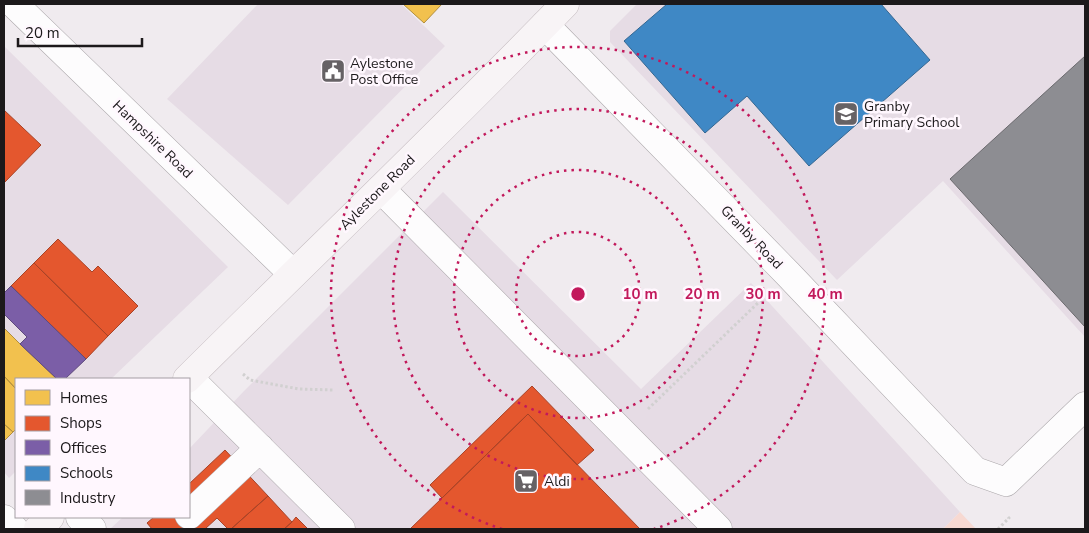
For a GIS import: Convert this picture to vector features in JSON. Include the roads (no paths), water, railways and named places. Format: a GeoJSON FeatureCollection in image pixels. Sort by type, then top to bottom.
{"type":"FeatureCollection","features":[{"type":"Feature","properties":{"kind":"main road","name":"Aylestone Road"},"geometry":{"type":"LineString","coordinates":[[188,378],[381,189],[565,4]]}},
{"type":"Feature","properties":{"kind":"main road"},"geometry":{"type":"LineString","coordinates":[[38,529],[49,518]]}},
{"type":"Feature","properties":{"kind":"street","name":"Hampshire Road"},"geometry":{"type":"LineString","coordinates":[[14,4],[293,274]]}},
{"type":"Feature","properties":{"kind":"street","name":"Granby Road"},"geometry":{"type":"LineString","coordinates":[[545,25],[788,274],[975,471],[1006,482],[1085,406]]}},
{"type":"Feature","properties":{"kind":"street"},"geometry":{"type":"LineString","coordinates":[[381,189],[718,529]]}},
{"type":"Feature","properties":{"kind":"street"},"geometry":{"type":"LineString","coordinates":[[190,380],[341,529]]}},
{"type":"Feature","properties":{"kind":"street"},"geometry":{"type":"LineString","coordinates":[[190,514],[260,448]]}},
{"type":"Feature","properties":{"kind":"street"},"geometry":{"type":"LineString","coordinates":[[81,518],[92,529]]}},
{"type":"Feature","properties":{"kind":"street"},"geometry":{"type":"LineString","coordinates":[[174,529],[186,518]]}},
{"type":"Feature","properties":{"kind":"street"},"geometry":{"type":"LineString","coordinates":[[4,519],[14,529]]}},
{"type":"Feature","properties":{"kind":"place","name":"Aylestone Post Office"},"geometry":{"type":"Point","coordinates":[333,71]}},
{"type":"Feature","properties":{"kind":"place","name":"Granby Primary School"},"geometry":{"type":"Point","coordinates":[846,114]}},
{"type":"Feature","properties":{"kind":"place","name":"Aldi"},"geometry":{"type":"Point","coordinates":[526,481]}}]}
